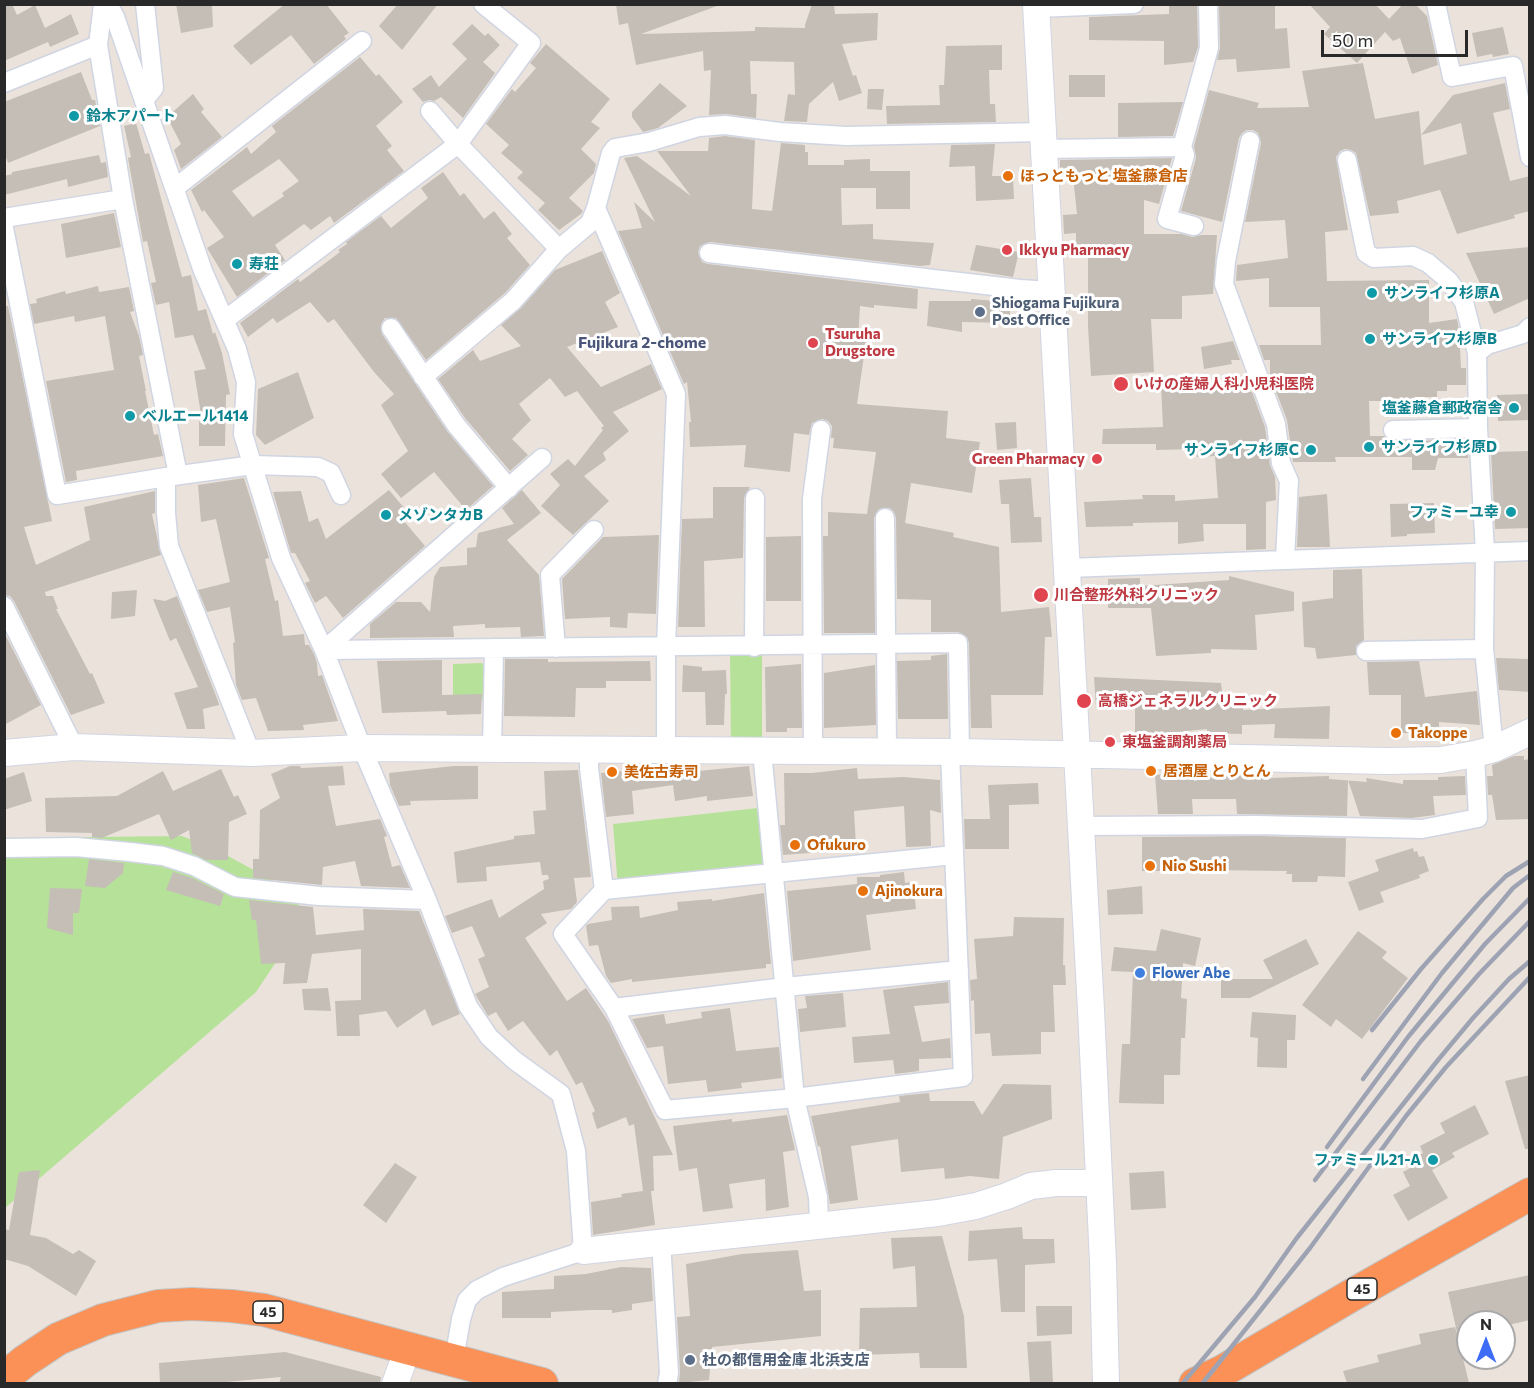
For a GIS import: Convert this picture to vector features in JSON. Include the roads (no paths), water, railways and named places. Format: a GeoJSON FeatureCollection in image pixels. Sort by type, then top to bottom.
{"type":"FeatureCollection","features":[{"type":"Feature","properties":{"kind":"highway","name":"45"},"geometry":{"type":"LineString","coordinates":[[1195,1383],[1223,1371],[1352,1295],[1529,1196]]}},
{"type":"Feature","properties":{"kind":"highway","name":"45"},"geometry":{"type":"LineString","coordinates":[[4,1378],[25,1360],[58,1339],[103,1320],[158,1306],[212,1305],[264,1310],[542,1383]]}},
{"type":"Feature","properties":{"kind":"street"},"geometry":{"type":"LineString","coordinates":[[105,4],[98,45],[172,476],[166,513],[169,546],[251,753]]}},
{"type":"Feature","properties":{"kind":"street"},"geometry":{"type":"LineString","coordinates":[[105,4],[115,17],[203,271],[226,319],[237,349],[246,382],[243,434],[280,558],[324,650],[468,1006],[489,1037],[514,1060],[561,1094],[576,1151],[583,1251]]}},
{"type":"Feature","properties":{"kind":"street"},"geometry":{"type":"LineString","coordinates":[[145,4],[154,88],[145,99]]}},
{"type":"Feature","properties":{"kind":"street"},"geometry":{"type":"LineString","coordinates":[[226,319],[458,144],[531,44],[483,4]]}},
{"type":"Feature","properties":{"kind":"street"},"geometry":{"type":"LineString","coordinates":[[1106,1383],[1106,1329],[1078,755],[1036,6],[1134,4]]}},
{"type":"Feature","properties":{"kind":"street"},"geometry":{"type":"LineString","coordinates":[[1194,226],[1167,219],[1185,155],[1182,147],[1209,48],[1208,4]]}},
{"type":"Feature","properties":{"kind":"street"},"geometry":{"type":"LineString","coordinates":[[1436,4],[1452,77],[1513,66],[1526,123],[1530,157]]}},
{"type":"Feature","properties":{"kind":"street"},"geometry":{"type":"LineString","coordinates":[[175,188],[362,41]]}},
{"type":"Feature","properties":{"kind":"street"},"geometry":{"type":"LineString","coordinates":[[4,83],[98,45]]}},
{"type":"Feature","properties":{"kind":"street"},"geometry":{"type":"LineString","coordinates":[[430,111],[458,144],[560,249]]}},
{"type":"Feature","properties":{"kind":"street"},"geometry":{"type":"LineString","coordinates":[[423,377],[513,301],[560,249],[590,223],[597,208],[611,153],[615,148],[649,142],[699,127],[725,125],[780,132],[846,136],[1044,140],[1182,147]]}},
{"type":"Feature","properties":{"kind":"street"},"geometry":{"type":"LineString","coordinates":[[1250,141],[1224,284],[1276,424],[1281,462],[1289,481],[1285,559]]}},
{"type":"Feature","properties":{"kind":"street"},"geometry":{"type":"LineString","coordinates":[[1081,826],[1257,825],[1422,829],[1478,818],[1485,752],[1485,552],[1478,428],[1478,352],[1464,302],[1449,281],[1428,263],[1413,256],[1374,258],[1366,253],[1347,160]]}},
{"type":"Feature","properties":{"kind":"street"},"geometry":{"type":"LineString","coordinates":[[4,218],[123,198]]}},
{"type":"Feature","properties":{"kind":"street"},"geometry":{"type":"LineString","coordinates":[[597,208],[676,394],[666,646],[666,751]]}},
{"type":"Feature","properties":{"kind":"street"},"geometry":{"type":"LineString","coordinates":[[4,228],[57,495],[253,465],[318,467],[331,473],[341,495]]}},
{"type":"Feature","properties":{"kind":"street"},"geometry":{"type":"LineString","coordinates":[[709,253],[1052,291]]}},
{"type":"Feature","properties":{"kind":"street"},"geometry":{"type":"LineString","coordinates":[[1478,352],[1487,345],[1523,334],[1530,327]]}},
{"type":"Feature","properties":{"kind":"street"},"geometry":{"type":"LineString","coordinates":[[391,328],[456,425],[508,488]]}},
{"type":"Feature","properties":{"kind":"street"},"geometry":{"type":"LineString","coordinates":[[1393,430],[1478,428]]}},
{"type":"Feature","properties":{"kind":"street"},"geometry":{"type":"LineString","coordinates":[[813,752],[812,499],[821,430]]}},
{"type":"Feature","properties":{"kind":"street"},"geometry":{"type":"LineString","coordinates":[[324,650],[542,458]]}},
{"type":"Feature","properties":{"kind":"street"},"geometry":{"type":"LineString","coordinates":[[754,646],[755,498]]}},
{"type":"Feature","properties":{"kind":"street"},"geometry":{"type":"LineString","coordinates":[[885,518],[888,752]]}},
{"type":"Feature","properties":{"kind":"street"},"geometry":{"type":"LineString","coordinates":[[556,648],[550,575],[594,530]]}},
{"type":"Feature","properties":{"kind":"street"},"geometry":{"type":"LineString","coordinates":[[1068,568],[1530,551]]}},
{"type":"Feature","properties":{"kind":"street"},"geometry":{"type":"LineString","coordinates":[[4,606],[74,747]]}},
{"type":"Feature","properties":{"kind":"street"},"geometry":{"type":"LineString","coordinates":[[324,650],[958,643],[954,855],[963,1077],[795,1098],[665,1110],[615,1008],[563,934],[604,890],[954,855]]}},
{"type":"Feature","properties":{"kind":"street"},"geometry":{"type":"LineString","coordinates":[[492,749],[494,648]]}},
{"type":"Feature","properties":{"kind":"street"},"geometry":{"type":"LineString","coordinates":[[1366,651],[1484,650]]}},
{"type":"Feature","properties":{"kind":"street"},"geometry":{"type":"LineString","coordinates":[[4,753],[74,747],[251,753],[362,748],[955,752],[1386,761],[1442,760],[1485,752],[1530,732]]}},
{"type":"Feature","properties":{"kind":"street"},"geometry":{"type":"LineString","coordinates":[[589,750],[589,768],[604,890]]}},
{"type":"Feature","properties":{"kind":"street"},"geometry":{"type":"LineString","coordinates":[[762,751],[795,1098],[818,1197],[819,1224]]}},
{"type":"Feature","properties":{"kind":"street"},"geometry":{"type":"LineString","coordinates":[[4,848],[76,847],[163,856],[194,866],[235,887],[319,896],[427,900]]}},
{"type":"Feature","properties":{"kind":"street"},"geometry":{"type":"LineString","coordinates":[[615,1008],[785,987],[959,970]]}},
{"type":"Feature","properties":{"kind":"street"},"geometry":{"type":"LineString","coordinates":[[454,1360],[460,1319],[467,1300],[477,1290],[503,1277],[583,1251],[938,1213],[976,1206],[1031,1186],[1056,1183],[1099,1183]]}},
{"type":"Feature","properties":{"kind":"street"},"geometry":{"type":"LineString","coordinates":[[661,1241],[669,1373],[667,1383]]}},
{"type":"Feature","properties":{"kind":"street"},"geometry":{"type":"LineString","coordinates":[[395,1383],[408,1348]]}},
{"type":"Feature","properties":{"kind":"railway"},"geometry":{"type":"LineString","coordinates":[[1372,1030],[1421,969],[1483,899],[1506,876],[1530,861]]}},
{"type":"Feature","properties":{"kind":"railway"},"geometry":{"type":"LineString","coordinates":[[1363,1079],[1442,973],[1513,888],[1530,875]]}},
{"type":"Feature","properties":{"kind":"railway"},"geometry":{"type":"LineString","coordinates":[[1327,1147],[1408,1037],[1485,944],[1530,898]]}},
{"type":"Feature","properties":{"kind":"railway"},"geometry":{"type":"LineString","coordinates":[[1315,1180],[1421,1041],[1479,974],[1530,921]]}},
{"type":"Feature","properties":{"kind":"railway"},"geometry":{"type":"LineString","coordinates":[[1182,1384],[1255,1297],[1296,1239],[1438,1060],[1509,979],[1530,961]]}},
{"type":"Feature","properties":{"kind":"railway"},"geometry":{"type":"LineString","coordinates":[[1202,1384],[1310,1248],[1406,1116],[1446,1067],[1530,977]]}},
{"type":"Feature","properties":{"kind":"place","name":"鈴木アパート"},"geometry":{"type":"Point","coordinates":[74,116]}},
{"type":"Feature","properties":{"kind":"place","name":"ほっともっと 塩釜藤倉店"},"geometry":{"type":"Point","coordinates":[1008,176]}},
{"type":"Feature","properties":{"kind":"place","name":"Ikkyu Pharmacy"},"geometry":{"type":"Point","coordinates":[1007,250]}},
{"type":"Feature","properties":{"kind":"place","name":"寿荘"},"geometry":{"type":"Point","coordinates":[237,264]}},
{"type":"Feature","properties":{"kind":"place","name":"サンライフ杉原A"},"geometry":{"type":"Point","coordinates":[1372,293]}},
{"type":"Feature","properties":{"kind":"place","name":"Shiogama Fujikura Post Office"},"geometry":{"type":"Point","coordinates":[980,312]}},
{"type":"Feature","properties":{"kind":"place","name":"サンライフ杉原B"},"geometry":{"type":"Point","coordinates":[1370,339]}},
{"type":"Feature","properties":{"kind":"place","name":"Tsuruha Drugstore"},"geometry":{"type":"Point","coordinates":[813,343]}},
{"type":"Feature","properties":{"kind":"place","name":"いけの産婦人科小児科医院"},"geometry":{"type":"Point","coordinates":[1121,384]}},
{"type":"Feature","properties":{"kind":"place","name":"塩釜藤倉郵政宿舎"},"geometry":{"type":"Point","coordinates":[1514,408]}},
{"type":"Feature","properties":{"kind":"place","name":"ベルエール1414"},"geometry":{"type":"Point","coordinates":[130,416]}},
{"type":"Feature","properties":{"kind":"place","name":"サンライフ杉原D"},"geometry":{"type":"Point","coordinates":[1369,447]}},
{"type":"Feature","properties":{"kind":"place","name":"サンライフ杉原C"},"geometry":{"type":"Point","coordinates":[1311,450]}},
{"type":"Feature","properties":{"kind":"place","name":"Green Pharmacy"},"geometry":{"type":"Point","coordinates":[1097,459]}},
{"type":"Feature","properties":{"kind":"place","name":"ファミーユ幸"},"geometry":{"type":"Point","coordinates":[1511,512]}},
{"type":"Feature","properties":{"kind":"place","name":"メゾンタカB"},"geometry":{"type":"Point","coordinates":[386,515]}},
{"type":"Feature","properties":{"kind":"place","name":"川合整形外科クリニック"},"geometry":{"type":"Point","coordinates":[1041,595]}},
{"type":"Feature","properties":{"kind":"place","name":"高橋ジェネラルクリニック"},"geometry":{"type":"Point","coordinates":[1084,701]}},
{"type":"Feature","properties":{"kind":"place","name":"Takoppe"},"geometry":{"type":"Point","coordinates":[1396,733]}},
{"type":"Feature","properties":{"kind":"place","name":"東塩釜調剤薬局"},"geometry":{"type":"Point","coordinates":[1110,742]}},
{"type":"Feature","properties":{"kind":"place","name":"居酒屋 とりとん"},"geometry":{"type":"Point","coordinates":[1151,771]}},
{"type":"Feature","properties":{"kind":"place","name":"美佐古寿司"},"geometry":{"type":"Point","coordinates":[612,772]}},
{"type":"Feature","properties":{"kind":"place","name":"Ofukuro"},"geometry":{"type":"Point","coordinates":[795,845]}},
{"type":"Feature","properties":{"kind":"place","name":"Nio Sushi"},"geometry":{"type":"Point","coordinates":[1150,866]}},
{"type":"Feature","properties":{"kind":"place","name":"Ajinokura"},"geometry":{"type":"Point","coordinates":[863,891]}},
{"type":"Feature","properties":{"kind":"place","name":"Flower Abe"},"geometry":{"type":"Point","coordinates":[1140,973]}},
{"type":"Feature","properties":{"kind":"place","name":"ファミール21-A"},"geometry":{"type":"Point","coordinates":[1433,1160]}},
{"type":"Feature","properties":{"kind":"place","name":"杜の都信用金庫 北浜支店"},"geometry":{"type":"Point","coordinates":[690,1360]}},
{"type":"Feature","properties":{"kind":"district","name":"Fujikura 2-chome"},"geometry":{"type":"Point","coordinates":[642,343]}}]}
